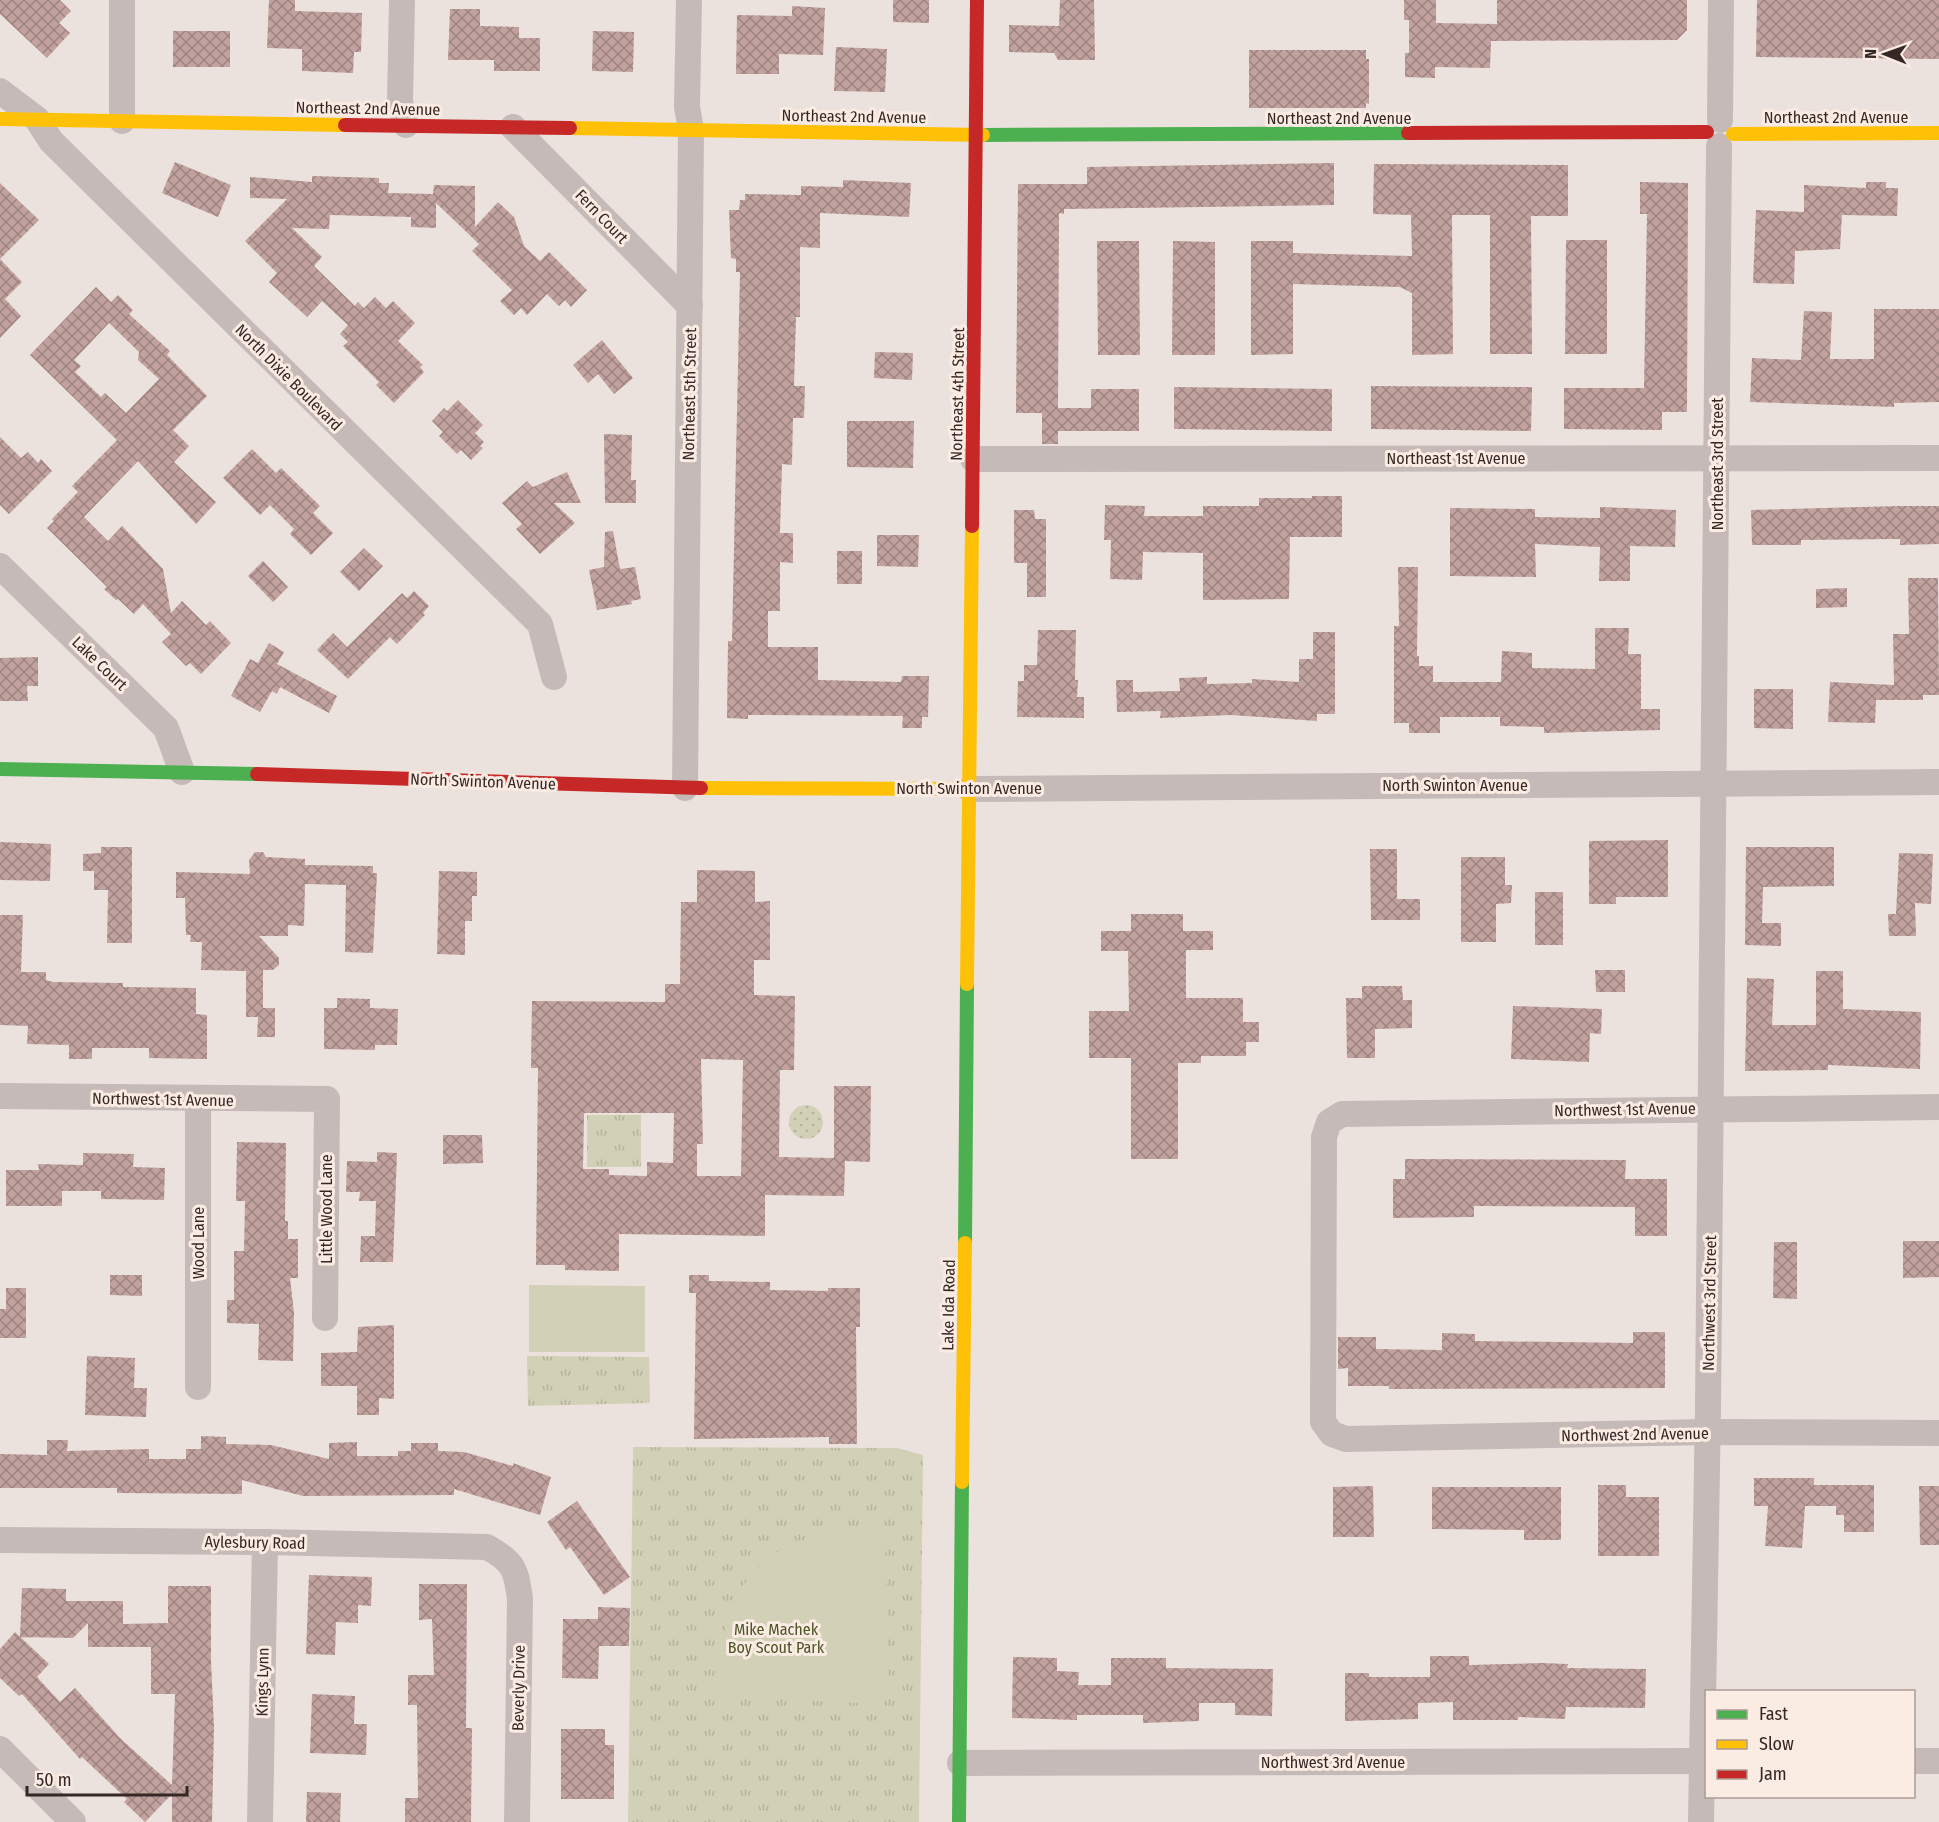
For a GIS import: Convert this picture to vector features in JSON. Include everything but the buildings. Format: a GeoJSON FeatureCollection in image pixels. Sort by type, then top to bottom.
{"type":"FeatureCollection","features":[{"type":"Feature","properties":{"kind":"street"},"geometry":{"type":"LineString","coordinates":[[122,0],[122,121]]}},
{"type":"Feature","properties":{"kind":"street"},"geometry":{"type":"LineString","coordinates":[[402,0],[400,102],[406,125]]}},
{"type":"Feature","properties":{"kind":"street","name":"Northeast 5th Street"},"geometry":{"type":"LineString","coordinates":[[685,788],[691,130],[687,107],[689,0]]}},
{"type":"Feature","properties":{"kind":"street","name":"Northeast 4th Street"},"geometry":{"type":"LineString","coordinates":[[970,789],[977,0]]}},
{"type":"Feature","properties":{"kind":"street","name":"Northeast 3rd Street"},"geometry":{"type":"LineString","coordinates":[[1714,783],[1721,0]]}},
{"type":"Feature","properties":{"kind":"street","name":"North Dixie Boulevard"},"geometry":{"type":"LineString","coordinates":[[0,91],[37,119],[51,141],[540,624],[554,677]]}},
{"type":"Feature","properties":{"kind":"street","name":"Northeast 2nd Avenue"},"geometry":{"type":"LineString","coordinates":[[0,119],[976,135],[1939,133]]}},
{"type":"Feature","properties":{"kind":"street","name":"Fern Court"},"geometry":{"type":"LineString","coordinates":[[513,127],[690,306]]}},
{"type":"Feature","properties":{"kind":"street","name":"Northeast 1st Avenue"},"geometry":{"type":"LineString","coordinates":[[973,459],[1939,458]]}},
{"type":"Feature","properties":{"kind":"street","name":"Lake Court"},"geometry":{"type":"LineString","coordinates":[[0,566],[166,728],[182,772]]}},
{"type":"Feature","properties":{"kind":"street","name":"North Swinton Avenue"},"geometry":{"type":"LineString","coordinates":[[0,769],[182,772],[685,788],[970,789],[1939,783]]}},
{"type":"Feature","properties":{"kind":"street","name":"Northwest 3rd Street"},"geometry":{"type":"LineString","coordinates":[[1701,1822],[1704,1761],[1714,783]]}},
{"type":"Feature","properties":{"kind":"street","name":"Lake Ida Road"},"geometry":{"type":"LineString","coordinates":[[959,1822],[970,789]]}},
{"type":"Feature","properties":{"kind":"street","name":"Northwest 1st Avenue"},"geometry":{"type":"LineString","coordinates":[[0,1096],[198,1100],[327,1099]]}},
{"type":"Feature","properties":{"kind":"street","name":"Little Wood Lane"},"geometry":{"type":"LineString","coordinates":[[325,1318],[327,1099]]}},
{"type":"Feature","properties":{"kind":"street","name":"Wood Lane"},"geometry":{"type":"LineString","coordinates":[[198,1100],[198,1387]]}},
{"type":"Feature","properties":{"kind":"street","name":"Northwest 1st Avenue"},"geometry":{"type":"LineString","coordinates":[[1332,1434],[1323,1422],[1324,1137],[1329,1122],[1342,1114],[1711,1107],[1939,1107]]}},
{"type":"Feature","properties":{"kind":"street","name":"Northwest 2nd Avenue"},"geometry":{"type":"LineString","coordinates":[[1332,1434],[1346,1439],[1708,1432],[1939,1433]]}},
{"type":"Feature","properties":{"kind":"street","name":"Aylesbury Road"},"geometry":{"type":"LineString","coordinates":[[0,1540],[468,1545],[487,1547],[506,1558]]}},
{"type":"Feature","properties":{"kind":"street","name":"Kings Lynn"},"geometry":{"type":"LineString","coordinates":[[260,1822],[265,1542]]}},
{"type":"Feature","properties":{"kind":"street","name":"Beverly Drive"},"geometry":{"type":"LineString","coordinates":[[506,1558],[516,1573],[520,1599],[517,1822]]}},
{"type":"Feature","properties":{"kind":"street"},"geometry":{"type":"LineString","coordinates":[[0,1749],[73,1822]]}},
{"type":"Feature","properties":{"kind":"street","name":"Northwest 3rd Avenue"},"geometry":{"type":"LineString","coordinates":[[960,1763],[1704,1761]]}},
{"type":"Feature","properties":{"kind":"street"},"geometry":{"type":"LineString","coordinates":[[1915,1761],[1939,1761]]}},
{"type":"Feature","properties":{"kind":"green space"},"geometry":{"type":"Polygon","coordinates":[[[806,1105],[818,1110],[823,1122],[818,1134],[806,1139],[794,1134],[789,1122],[794,1110],[806,1105]]]}},
{"type":"Feature","properties":{"kind":"green space"},"geometry":{"type":"Polygon","coordinates":[[[587,1115],[641,1115],[641,1167],[587,1167],[587,1115]]]}},
{"type":"Feature","properties":{"kind":"green space"},"geometry":{"type":"Polygon","coordinates":[[[529,1285],[645,1286],[645,1352],[529,1352],[529,1285]]]}},
{"type":"Feature","properties":{"kind":"green space"},"geometry":{"type":"Polygon","coordinates":[[[527,1356],[649,1357],[650,1403],[528,1406],[527,1356]]]}},
{"type":"Feature","properties":{"kind":"green space","name":"Mike Machek Boy Scout Park"},"geometry":{"type":"Polygon","coordinates":[[[633,1447],[897,1448],[923,1455],[919,1822],[628,1822],[633,1447]]]}},
{"type":"Feature","properties":{"kind":"green space"},"geometry":{"type":"Polygon","coordinates":[[[852,1532],[885,1533],[889,1688],[874,1704],[720,1696],[722,1653],[730,1612],[750,1576],[765,1561],[792,1544],[817,1537],[852,1532]]]}},
{"type":"Feature","properties":{"kind":"traffic: fast"},"geometry":{"type":"LineString","coordinates":[[983,135],[1408,133]]}},
{"type":"Feature","properties":{"kind":"traffic: fast"},"geometry":{"type":"LineString","coordinates":[[0,769],[257,774]]}},
{"type":"Feature","properties":{"kind":"traffic: fast"},"geometry":{"type":"LineString","coordinates":[[965,1243],[967,984]]}},
{"type":"Feature","properties":{"kind":"traffic: fast"},"geometry":{"type":"LineString","coordinates":[[959,1822],[962,1482]]}},
{"type":"Feature","properties":{"kind":"traffic: slow"},"geometry":{"type":"LineString","coordinates":[[0,119],[345,125]]}},
{"type":"Feature","properties":{"kind":"traffic: slow"},"geometry":{"type":"LineString","coordinates":[[570,128],[983,135]]}},
{"type":"Feature","properties":{"kind":"traffic: slow"},"geometry":{"type":"LineString","coordinates":[[1733,134],[1939,133]]}},
{"type":"Feature","properties":{"kind":"traffic: slow"},"geometry":{"type":"LineString","coordinates":[[967,984],[972,526]]}},
{"type":"Feature","properties":{"kind":"traffic: slow"},"geometry":{"type":"LineString","coordinates":[[701,788],[970,789]]}},
{"type":"Feature","properties":{"kind":"traffic: slow"},"geometry":{"type":"LineString","coordinates":[[962,1482],[965,1243]]}},
{"type":"Feature","properties":{"kind":"traffic: jam"},"geometry":{"type":"LineString","coordinates":[[972,526],[977,0]]}},
{"type":"Feature","properties":{"kind":"traffic: jam"},"geometry":{"type":"LineString","coordinates":[[345,125],[570,128]]}},
{"type":"Feature","properties":{"kind":"traffic: jam"},"geometry":{"type":"LineString","coordinates":[[1408,133],[1707,132]]}},
{"type":"Feature","properties":{"kind":"traffic: jam"},"geometry":{"type":"LineString","coordinates":[[257,774],[701,788]]}}]}
